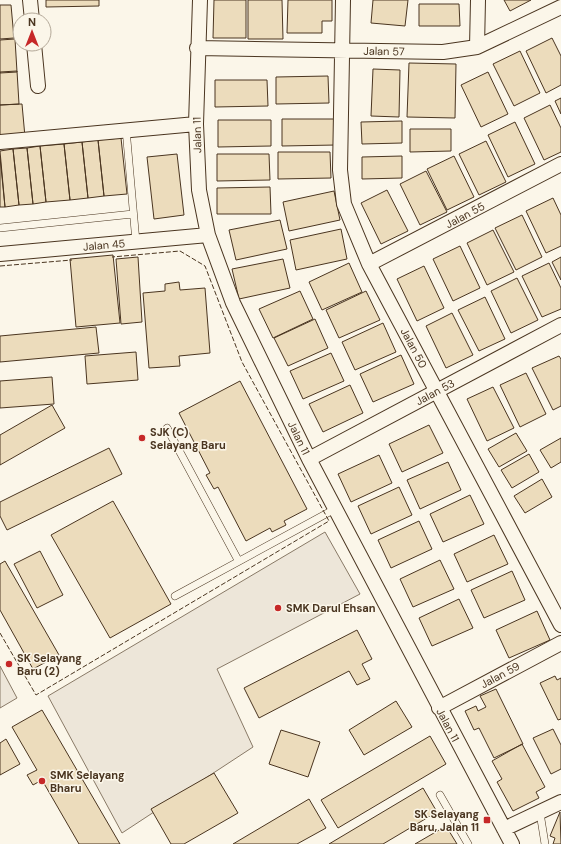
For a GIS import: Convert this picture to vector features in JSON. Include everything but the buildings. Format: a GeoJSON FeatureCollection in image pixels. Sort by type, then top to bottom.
{"type":"FeatureCollection","features":[{"type":"Feature","properties":{"kind":"street"},"geometry":{"type":"LineString","coordinates":[[30,0],[31,12]]}},
{"type":"Feature","properties":{"kind":"street","name":"Jalan 11"},"geometry":{"type":"LineString","coordinates":[[200,0],[197,48],[196,124],[199,190],[208,234],[233,303],[309,459],[512,844]]}},
{"type":"Feature","properties":{"kind":"street","name":"Jalan 50"},"geometry":{"type":"LineString","coordinates":[[343,0],[340,170],[344,204],[369,264],[561,625]]}},
{"type":"Feature","properties":{"kind":"street"},"geometry":{"type":"LineString","coordinates":[[477,48],[478,0]]}},
{"type":"Feature","properties":{"kind":"street","name":"Jalan 57"},"geometry":{"type":"LineString","coordinates":[[197,48],[443,52],[477,48],[561,7]]}},
{"type":"Feature","properties":{"kind":"street"},"geometry":{"type":"LineString","coordinates":[[35,52],[38,86]]}},
{"type":"Feature","properties":{"kind":"street"},"geometry":{"type":"LineString","coordinates":[[0,142],[196,124]]}},
{"type":"Feature","properties":{"kind":"street","name":"Jalan 55"},"geometry":{"type":"LineString","coordinates":[[369,264],[561,164]]}},
{"type":"Feature","properties":{"kind":"street","name":"Jalan 45"},"geometry":{"type":"LineString","coordinates":[[0,254],[208,234]]}},
{"type":"Feature","properties":{"kind":"street","name":"Jalan 53"},"geometry":{"type":"LineString","coordinates":[[309,459],[561,325]]}},
{"type":"Feature","properties":{"kind":"street","name":"Jalan 59"},"geometry":{"type":"LineString","coordinates":[[439,708],[561,643]]}},
{"type":"Feature","properties":{"kind":"street"},"geometry":{"type":"LineString","coordinates":[[504,829],[561,802]]}},
{"type":"Feature","properties":{"kind":"lane"},"geometry":{"type":"LineString","coordinates":[[126,130],[136,242]]}},
{"type":"Feature","properties":{"kind":"lane"},"geometry":{"type":"LineString","coordinates":[[0,228],[133,214]]}},
{"type":"Feature","properties":{"kind":"lane"},"geometry":{"type":"LineString","coordinates":[[168,428],[238,560]]}},
{"type":"Feature","properties":{"kind":"lane"},"geometry":{"type":"LineString","coordinates":[[175,596],[238,560],[335,509]]}},
{"type":"Feature","properties":{"kind":"lane"},"geometry":{"type":"LineString","coordinates":[[440,795],[468,844]]}},
{"type":"Feature","properties":{"kind":"lane"},"geometry":{"type":"LineString","coordinates":[[540,813],[545,844]]}},
{"type":"Feature","properties":{"kind":"shaded area"},"geometry":{"type":"Polygon","coordinates":[[[325,532],[360,594],[217,669],[253,747],[122,833],[48,696],[325,532]]]}},
{"type":"Feature","properties":{"kind":"shaded area"},"geometry":{"type":"Polygon","coordinates":[[[0,666],[17,698],[0,708],[0,666]]]}},
{"type":"Feature","properties":{"kind":"fence"},"geometry":{"type":"LineString","coordinates":[[0,633],[36,695],[329,521],[242,362],[205,266],[180,251],[112,257]]}},
{"type":"Feature","properties":{"kind":"fence"},"geometry":{"type":"LineString","coordinates":[[0,266],[72,260]]}},
{"type":"Feature","properties":{"kind":"place","name":"SJK (C) Selayang Baru"},"geometry":{"type":"Point","coordinates":[142,438]}},
{"type":"Feature","properties":{"kind":"place","name":"SMK Darul Ehsan"},"geometry":{"type":"Point","coordinates":[278,608]}},
{"type":"Feature","properties":{"kind":"place","name":"SK Selayang Baru (2)"},"geometry":{"type":"Point","coordinates":[9,664]}},
{"type":"Feature","properties":{"kind":"place","name":"SMK Selayang Bharu"},"geometry":{"type":"Point","coordinates":[42,781]}},
{"type":"Feature","properties":{"kind":"place","name":"SK Selayang Baru, Jalan 11"},"geometry":{"type":"Point","coordinates":[487,820]}}]}
